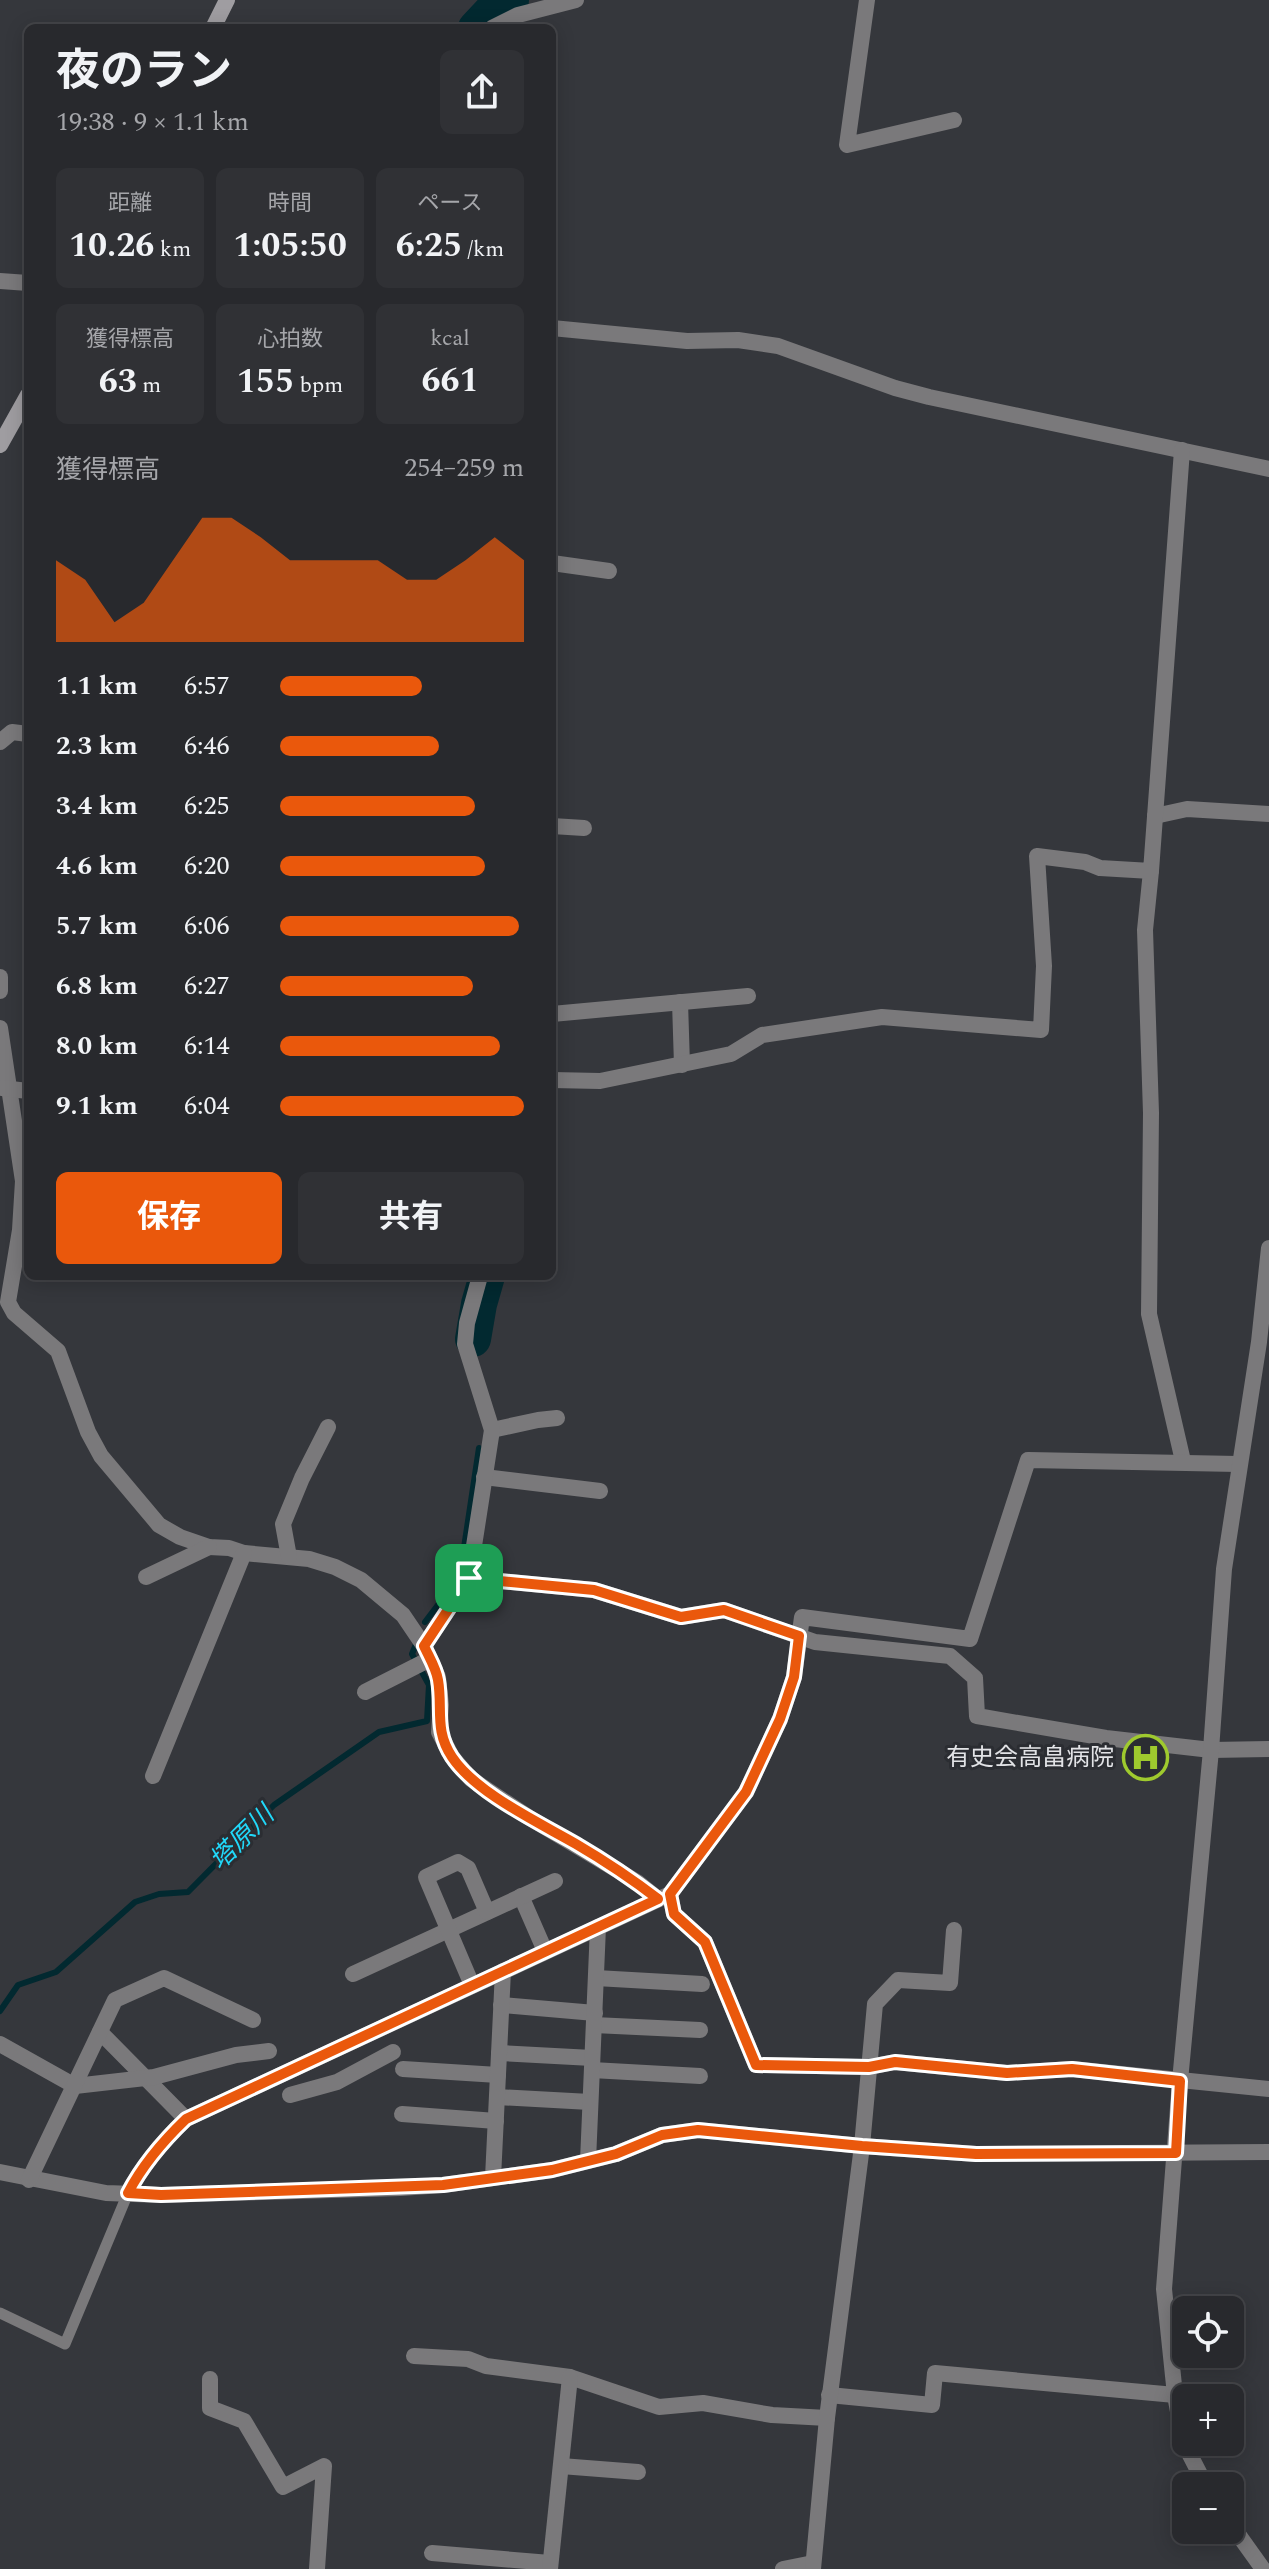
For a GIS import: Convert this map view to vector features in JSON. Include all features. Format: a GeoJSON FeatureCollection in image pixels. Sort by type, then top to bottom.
{"type":"FeatureCollection","features":[{"type":"Feature","properties":{"kind":"main road"},"geometry":{"type":"LineString","coordinates":[[215,24],[227,0]]}},
{"type":"Feature","properties":{"kind":"main road"},"geometry":{"type":"LineString","coordinates":[[0,445],[24,402]]}},
{"type":"Feature","properties":{"kind":"street"},"geometry":{"type":"LineString","coordinates":[[500,24],[518,15],[576,0]]}},
{"type":"Feature","properties":{"kind":"street"},"geometry":{"type":"LineString","coordinates":[[867,0],[847,145],[954,120]]}},
{"type":"Feature","properties":{"kind":"street"},"geometry":{"type":"LineString","coordinates":[[0,281],[24,283]]}},
{"type":"Feature","properties":{"kind":"street"},"geometry":{"type":"LineString","coordinates":[[556,328],[687,341],[738,340],[778,346],[929,397],[1269,469]]}},
{"type":"Feature","properties":{"kind":"street"},"geometry":{"type":"LineString","coordinates":[[1182,450],[1145,930],[1151,1113],[1149,1314],[1183,1461]]}},
{"type":"Feature","properties":{"kind":"street"},"geometry":{"type":"LineString","coordinates":[[556,564],[609,571]]}},
{"type":"Feature","properties":{"kind":"street"},"geometry":{"type":"LineString","coordinates":[[0,742],[12,732],[24,734]]}},
{"type":"Feature","properties":{"kind":"street"},"geometry":{"type":"LineString","coordinates":[[1155,816],[1187,809],[1269,814]]}},
{"type":"Feature","properties":{"kind":"street"},"geometry":{"type":"LineString","coordinates":[[556,826],[584,828]]}},
{"type":"Feature","properties":{"kind":"street"},"geometry":{"type":"LineString","coordinates":[[556,1080],[600,1081],[731,1054],[762,1035],[882,1017],[1041,1030],[1044,966],[1037,856],[1085,862],[1100,868],[1151,871]]}},
{"type":"Feature","properties":{"kind":"street"},"geometry":{"type":"LineString","coordinates":[[0,977],[0,991]]}},
{"type":"Feature","properties":{"kind":"street"},"geometry":{"type":"LineString","coordinates":[[556,1014],[748,996]]}},
{"type":"Feature","properties":{"kind":"street"},"geometry":{"type":"LineString","coordinates":[[680,1002],[682,1065]]}},
{"type":"Feature","properties":{"kind":"street"},"geometry":{"type":"LineString","coordinates":[[0,1028],[5,1089],[23,1181],[20,1230],[8,1302],[14,1313],[58,1351],[88,1432],[101,1456],[159,1525],[180,1537],[209,1547],[309,1559],[335,1567],[361,1580],[403,1615],[438,1677],[441,1705],[439,1732],[452,1757],[471,1779],[528,1817],[664,1896],[674,1914],[705,1942],[756,2065],[869,2067],[895,2062],[1007,2073],[1072,2069],[1269,2089]]}},
{"type":"Feature","properties":{"kind":"street"},"geometry":{"type":"LineString","coordinates":[[1174,2384],[1164,2289],[1180,2081],[1211,1750],[1224,1569],[1259,1342],[1269,1248]]}},
{"type":"Feature","properties":{"kind":"street"},"geometry":{"type":"LineString","coordinates":[[365,1692],[410,1669],[428,1655],[469,1578],[492,1430],[465,1344],[467,1323],[479,1280]]}},
{"type":"Feature","properties":{"kind":"street"},"geometry":{"type":"LineString","coordinates":[[492,1430],[557,1418]]}},
{"type":"Feature","properties":{"kind":"street"},"geometry":{"type":"LineString","coordinates":[[289,1557],[283,1524],[328,1427]]}},
{"type":"Feature","properties":{"kind":"street"},"geometry":{"type":"LineString","coordinates":[[128,2193],[160,2144],[186,2119],[664,1896],[746,1792],[780,1719],[794,1677],[802,1617],[970,1639],[1028,1460],[1238,1464]]}},
{"type":"Feature","properties":{"kind":"street"},"geometry":{"type":"LineString","coordinates":[[484,1477],[600,1491]]}},
{"type":"Feature","properties":{"kind":"street"},"geometry":{"type":"LineString","coordinates":[[146,1577],[209,1547]]}},
{"type":"Feature","properties":{"kind":"street"},"geometry":{"type":"LineString","coordinates":[[153,1776],[244,1553]]}},
{"type":"Feature","properties":{"kind":"street"},"geometry":{"type":"LineString","coordinates":[[469,1578],[594,1590],[681,1617],[724,1610],[815,1642],[950,1656],[975,1678],[977,1716],[1106,1738],[1211,1750],[1269,1749]]}},
{"type":"Feature","properties":{"kind":"street"},"geometry":{"type":"LineString","coordinates":[[472,1985],[426,1877],[458,1862],[468,1868],[487,1912]]}},
{"type":"Feature","properties":{"kind":"street"},"geometry":{"type":"LineString","coordinates":[[353,1974],[555,1881]]}},
{"type":"Feature","properties":{"kind":"street"},"geometry":{"type":"LineString","coordinates":[[521,1896],[545,1951]]}},
{"type":"Feature","properties":{"kind":"street"},"geometry":{"type":"LineString","coordinates":[[588,2161],[598,1927]]}},
{"type":"Feature","properties":{"kind":"street"},"geometry":{"type":"LineString","coordinates":[[783,2569],[813,2566],[829,2395],[862,2146],[875,2004],[898,1980],[950,1983],[954,1930]]}},
{"type":"Feature","properties":{"kind":"street"},"geometry":{"type":"LineString","coordinates":[[493,2178],[503,1971]]}},
{"type":"Feature","properties":{"kind":"street"},"geometry":{"type":"LineString","coordinates":[[29,2180],[115,2000],[164,1978],[253,2020]]}},
{"type":"Feature","properties":{"kind":"street"},"geometry":{"type":"LineString","coordinates":[[596,1978],[702,1984]]}},
{"type":"Feature","properties":{"kind":"street"},"geometry":{"type":"LineString","coordinates":[[501,2005],[700,2030]]}},
{"type":"Feature","properties":{"kind":"street"},"geometry":{"type":"LineString","coordinates":[[100,2032],[186,2119]]}},
{"type":"Feature","properties":{"kind":"street"},"geometry":{"type":"LineString","coordinates":[[0,2044],[75,2086],[145,2078],[236,2055],[269,2051]]}},
{"type":"Feature","properties":{"kind":"street"},"geometry":{"type":"LineString","coordinates":[[290,2095],[337,2082],[393,2052]]}},
{"type":"Feature","properties":{"kind":"street"},"geometry":{"type":"LineString","coordinates":[[499,2053],[700,2076]]}},
{"type":"Feature","properties":{"kind":"street"},"geometry":{"type":"LineString","coordinates":[[403,2069],[498,2075]]}},
{"type":"Feature","properties":{"kind":"street"},"geometry":{"type":"LineString","coordinates":[[497,2097],[590,2102]]}},
{"type":"Feature","properties":{"kind":"street"},"geometry":{"type":"LineString","coordinates":[[402,2114],[496,2121]]}},
{"type":"Feature","properties":{"kind":"street"},"geometry":{"type":"LineString","coordinates":[[0,2172],[106,2193],[161,2195],[386,2189],[443,2185],[552,2170],[616,2154],[662,2135],[698,2130],[976,2154],[1269,2152]]}},
{"type":"Feature","properties":{"kind":"street"},"geometry":{"type":"LineString","coordinates":[[414,2356],[468,2359],[486,2366],[570,2377],[659,2407],[703,2403],[772,2415],[827,2418]]}},
{"type":"Feature","properties":{"kind":"street"},"geometry":{"type":"LineString","coordinates":[[829,2395],[932,2405],[935,2373],[1172,2395]]}},
{"type":"Feature","properties":{"kind":"street"},"geometry":{"type":"LineString","coordinates":[[432,2553],[550,2566],[570,2377]]}},
{"type":"Feature","properties":{"kind":"street"},"geometry":{"type":"LineString","coordinates":[[210,2379],[210,2408],[244,2421],[283,2487],[324,2466],[317,2569]]}},
{"type":"Feature","properties":{"kind":"street"},"geometry":{"type":"LineString","coordinates":[[561,2466],[638,2472]]}},
{"type":"Feature","properties":{"kind":"street"},"geometry":{"type":"LineString","coordinates":[[1244,2543],[1263,2569]]}},
{"type":"Feature","properties":{"kind":"lane"},"geometry":{"type":"LineString","coordinates":[[0,2313],[65,2344],[128,2193]]}},
{"type":"Feature","properties":{"kind":"waterway","name":"塔原川"},"geometry":{"type":"LineString","coordinates":[[480,24],[493,10],[511,0]]}},
{"type":"Feature","properties":{"kind":"waterway","name":"塔原川"},"geometry":{"type":"LineString","coordinates":[[473,1339],[486,1280]]}},
{"type":"Feature","properties":{"kind":"waterway","name":"塔原川"},"geometry":{"type":"LineString","coordinates":[[425,1622],[453,1585],[462,1561],[479,1448]]}},
{"type":"Feature","properties":{"kind":"waterway","name":"塔原川"},"geometry":{"type":"LineString","coordinates":[[0,2011],[18,1985],[56,1972],[135,1902],[159,1894],[188,1892],[274,1805],[379,1732],[427,1721],[429,1685],[412,1654],[417,1642]]}},
{"type":"Feature","properties":{"kind":"place","name":"有史会高畠病院"},"geometry":{"type":"Point","coordinates":[1145,1758]}},
{"type":"Feature","properties":{"kind":"route"},"geometry":{"type":"LineString","coordinates":[[469,1578],[594,1590],[681,1617],[724,1610],[799,1636],[794,1677],[780,1719],[746,1792],[670,1894],[674,1914],[705,1942],[756,2065],[869,2067],[895,2062],[1007,2073],[1072,2069],[1180,2081],[1176,2153],[976,2154],[698,2130],[662,2135],[616,2154],[552,2170],[443,2185],[329,2191],[128,2193],[160,2144],[186,2119],[658,1899],[637,1882],[471,1779],[452,1757],[439,1732],[441,1705],[438,1677],[424,1646],[469,1578]]}}]}
